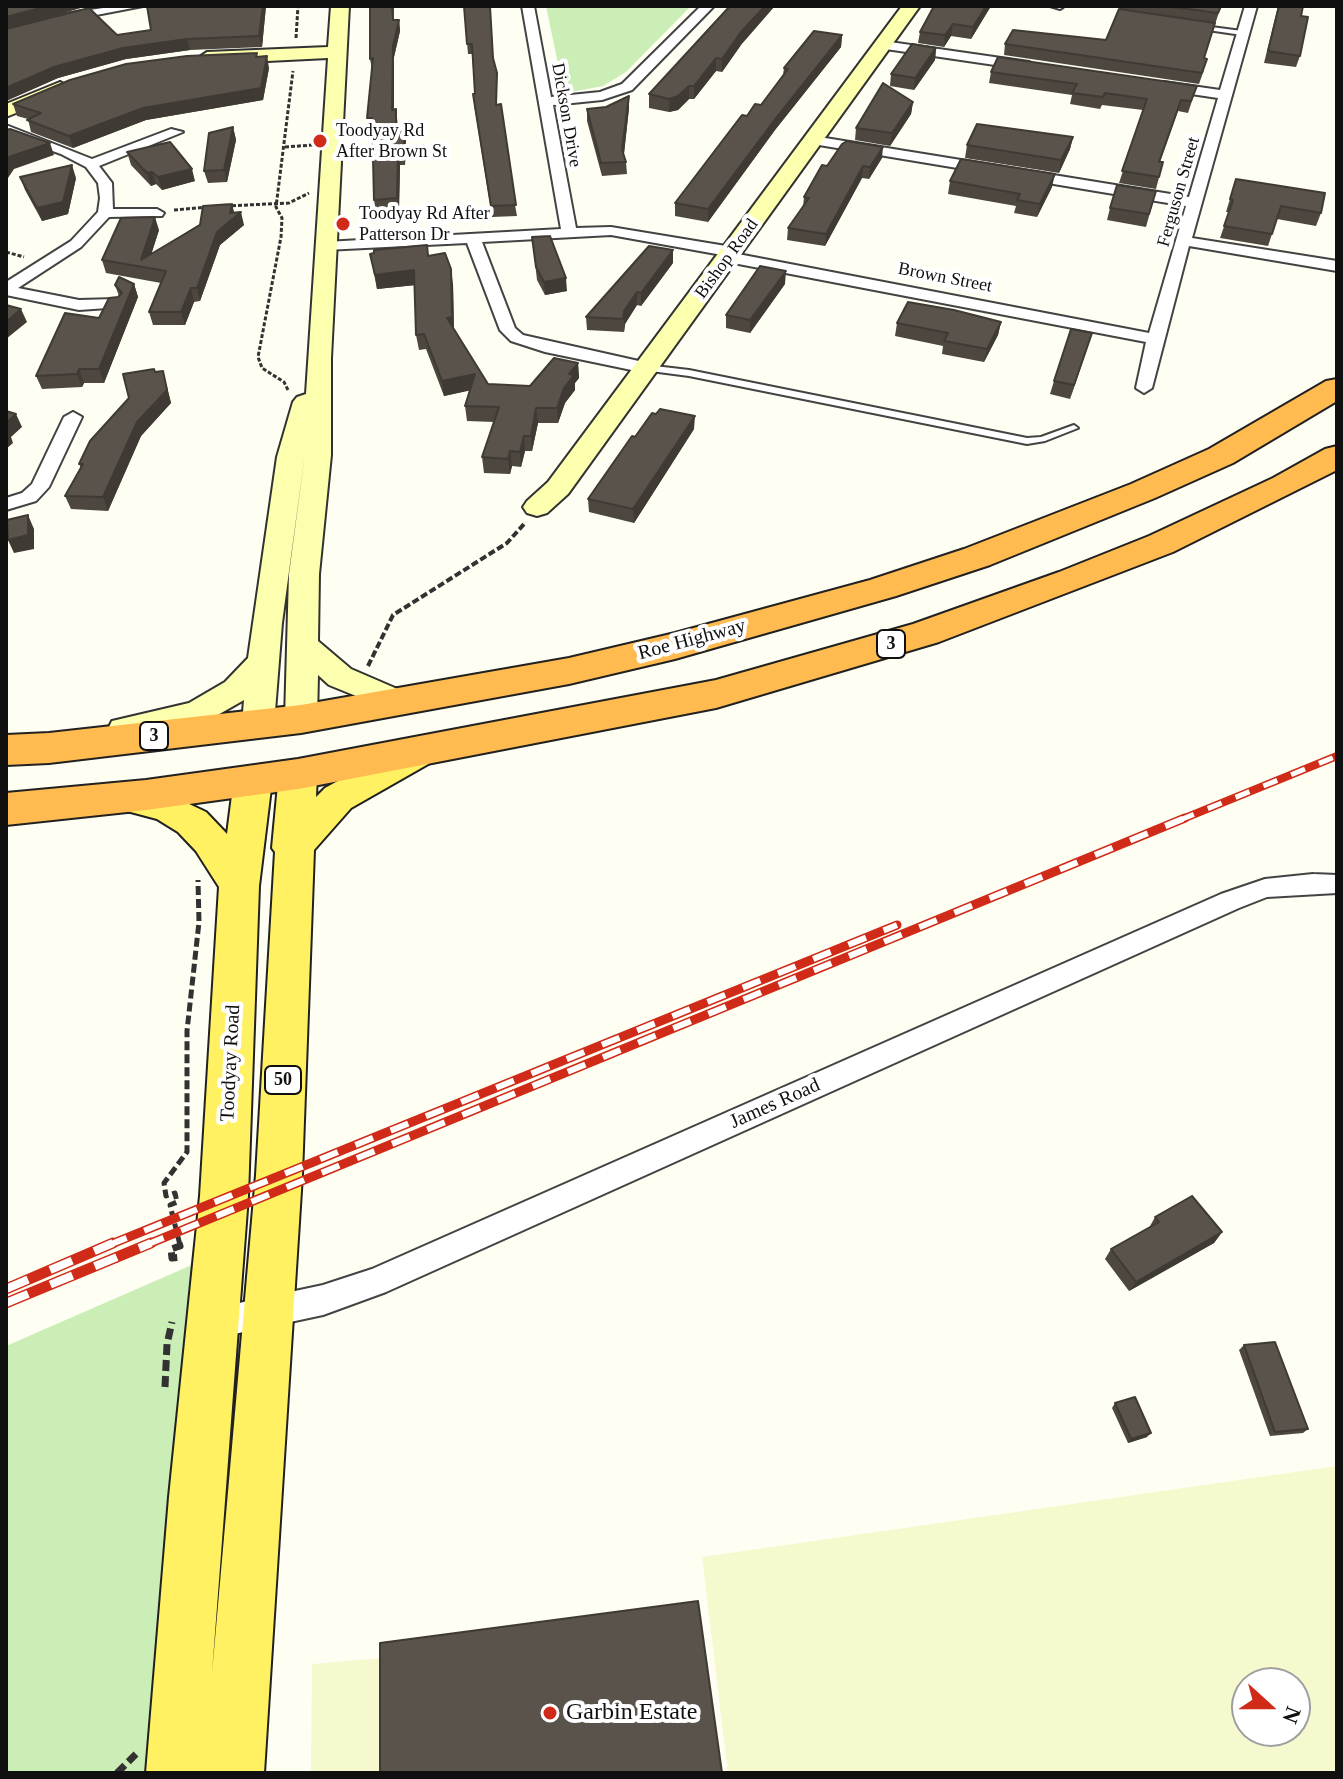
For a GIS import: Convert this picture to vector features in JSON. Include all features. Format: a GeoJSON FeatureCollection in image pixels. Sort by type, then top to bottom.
{"type":"FeatureCollection","features":[{"type":"Feature","properties":{"kind":"highway","name":"Roe Highway"},"geometry":{"type":"LineString","coordinates":[[6,750],[49,748],[301,719],[553,674],[675,646],[883,588],[977,557],[1143,491],[1221,456],[1337,388]]}},
{"type":"Feature","properties":{"kind":"highway","name":"3"},"geometry":{"type":"LineString","coordinates":[[6,809],[298,774],[716,694],[926,633],[1161,544],[1285,485],[1337,456]]}},
{"type":"Feature","properties":{"kind":"highway","name":"Toodyay Road"},"geometry":{"type":"LineString","coordinates":[[298,774],[301,719]]}},
{"type":"Feature","properties":{"kind":"highway","name":"Toodyay Road"},"geometry":{"type":"LineString","coordinates":[[253,780],[258,724]]}},
{"type":"Feature","properties":{"kind":"main road","name":"Toodyay Road"},"geometry":{"type":"LineString","coordinates":[[301,719],[304,574],[318,455],[319,358],[340,6]]}},
{"type":"Feature","properties":{"kind":"main road","name":"Bishop Road"},"geometry":{"type":"LineString","coordinates":[[537,507],[558,488],[911,6]]}},
{"type":"Feature","properties":{"kind":"main road"},"geometry":{"type":"LineString","coordinates":[[190,59],[338,52]]}},
{"type":"Feature","properties":{"kind":"main road"},"geometry":{"type":"LineString","coordinates":[[6,111],[80,81]]}},
{"type":"Feature","properties":{"kind":"main road","name":"Toodyay Road"},"geometry":{"type":"LineString","coordinates":[[258,724],[263,662],[290,457],[319,358]]}},
{"type":"Feature","properties":{"kind":"main road"},"geometry":{"type":"LineString","coordinates":[[301,643],[340,677],[398,702]]}},
{"type":"Feature","properties":{"kind":"main road"},"geometry":{"type":"LineString","coordinates":[[49,748],[100,733],[168,721],[198,712],[236,690],[263,662]]}},
{"type":"Feature","properties":{"kind":"main road"},"geometry":{"type":"LineString","coordinates":[[292,848],[338,798],[424,750]]}},
{"type":"Feature","properties":{"kind":"main road","name":"Toodyay Road"},"geometry":{"type":"LineString","coordinates":[[234,1773],[279,1175],[292,848],[298,774]]}},
{"type":"Feature","properties":{"kind":"main road","name":"Toodyay Road"},"geometry":{"type":"LineString","coordinates":[[176,1773],[186,1321],[224,1196],[239,886],[253,780]]}},
{"type":"Feature","properties":{"kind":"main road"},"geometry":{"type":"LineString","coordinates":[[125,797],[168,808],[192,822],[210,840],[239,886]]}},
{"type":"Feature","properties":{"kind":"street"},"geometry":{"type":"LineString","coordinates":[[6,34],[64,18],[137,6]]}},
{"type":"Feature","properties":{"kind":"street","name":"Dickson Drive"},"geometry":{"type":"LineString","coordinates":[[528,6],[569,231]]}},
{"type":"Feature","properties":{"kind":"street"},"geometry":{"type":"LineString","coordinates":[[545,102],[602,96],[627,87],[708,6]]}},
{"type":"Feature","properties":{"kind":"street","name":"Ferguson Street"},"geometry":{"type":"LineString","coordinates":[[1144,388],[1155,339],[1251,6]]}},
{"type":"Feature","properties":{"kind":"street"},"geometry":{"type":"LineString","coordinates":[[883,45],[1038,68]]}},
{"type":"Feature","properties":{"kind":"street"},"geometry":{"type":"LineString","coordinates":[[1147,84],[1225,95]]}},
{"type":"Feature","properties":{"kind":"street"},"geometry":{"type":"LineString","coordinates":[[6,129],[66,151],[91,164],[105,183],[105,213],[76,244],[6,289]]}},
{"type":"Feature","properties":{"kind":"street"},"geometry":{"type":"LineString","coordinates":[[91,164],[176,132]]}},
{"type":"Feature","properties":{"kind":"street"},"geometry":{"type":"LineString","coordinates":[[813,140],[1196,203]]}},
{"type":"Feature","properties":{"kind":"street"},"geometry":{"type":"LineString","coordinates":[[105,213],[157,213]]}},
{"type":"Feature","properties":{"kind":"street","name":"Brown Street"},"geometry":{"type":"LineString","coordinates":[[325,246],[569,231],[630,233],[1155,339]]}},
{"type":"Feature","properties":{"kind":"street"},"geometry":{"type":"LineString","coordinates":[[472,237],[508,330],[517,338],[545,347],[646,368]]}},
{"type":"Feature","properties":{"kind":"street"},"geometry":{"type":"LineString","coordinates":[[1184,241],[1337,266]]}},
{"type":"Feature","properties":{"kind":"street"},"geometry":{"type":"LineString","coordinates":[[6,289],[79,305],[116,304]]}},
{"type":"Feature","properties":{"kind":"street"},"geometry":{"type":"LineString","coordinates":[[6,504],[29,497],[40,487],[73,417]]}},
{"type":"Feature","properties":{"kind":"street","name":"James Road"},"geometry":{"type":"LineString","coordinates":[[186,1321],[270,1312],[323,1300],[376,1282],[1230,901],[1265,888],[1337,884]]}},
{"type":"Feature","properties":{"kind":"lane"},"geometry":{"type":"LineString","coordinates":[[1053,6],[1060,7]]}},
{"type":"Feature","properties":{"kind":"lane"},"geometry":{"type":"LineString","coordinates":[[1183,25],[1242,33]]}},
{"type":"Feature","properties":{"kind":"lane"},"geometry":{"type":"LineString","coordinates":[[646,368],[689,373],[1027,441],[1074,428]]}},
{"type":"Feature","properties":{"kind":"path"},"geometry":{"type":"LineString","coordinates":[[287,398],[288,386],[262,368],[258,361],[281,237],[282,218],[276,203],[285,147],[298,6]]}},
{"type":"Feature","properties":{"kind":"path"},"geometry":{"type":"LineString","coordinates":[[285,147],[318,145]]}},
{"type":"Feature","properties":{"kind":"path"},"geometry":{"type":"LineString","coordinates":[[157,213],[297,201],[310,192],[330,189]]}},
{"type":"Feature","properties":{"kind":"path"},"geometry":{"type":"LineString","coordinates":[[353,684],[367,667],[393,615],[507,543],[537,507]]}},
{"type":"Feature","properties":{"kind":"path"},"geometry":{"type":"LineString","coordinates":[[182,1267],[182,1255],[172,1258],[171,1249],[180,1246],[170,1205],[177,1202],[175,1193],[166,1196],[164,1183],[187,1152],[187,1031],[200,908],[196,866]]}},
{"type":"Feature","properties":{"kind":"green space"},"geometry":{"type":"Polygon","coordinates":[[[546,6],[691,6],[626,72],[603,86],[571,92],[563,88],[546,6]]]}},
{"type":"Feature","properties":{"kind":"green space"},"geometry":{"type":"Polygon","coordinates":[[[217,1254],[176,1773],[6,1773],[6,1346],[217,1254]]]}},
{"type":"Feature","properties":{"kind":"green space"},"geometry":{"type":"Polygon","coordinates":[[[1337,1466],[1337,1773],[728,1773],[702,1557],[1337,1466]]]}},
{"type":"Feature","properties":{"kind":"green space"},"geometry":{"type":"Polygon","coordinates":[[[383,1658],[384,1773],[311,1773],[312,1664],[383,1658]]]}},
{"type":"Feature","properties":{"kind":"building"},"geometry":{"type":"Polygon","coordinates":[[[6,6],[48,6],[6,17],[6,6]]]}},
{"type":"Feature","properties":{"kind":"building"},"geometry":{"type":"Polygon","coordinates":[[[147,6],[263,6],[259,36],[187,39],[123,48],[54,67],[6,88],[6,29],[89,8],[117,35],[151,30],[147,6]]]}},
{"type":"Feature","properties":{"kind":"building"},"geometry":{"type":"Polygon","coordinates":[[[370,6],[392,6],[393,20],[399,20],[393,46],[392,110],[396,109],[396,127],[405,126],[403,153],[398,153],[397,198],[374,200],[372,118],[367,118],[373,58],[370,59],[370,6]]]}},
{"type":"Feature","properties":{"kind":"building"},"geometry":{"type":"Polygon","coordinates":[[[464,6],[490,6],[493,58],[497,73],[496,105],[501,104],[516,205],[491,206],[473,94],[472,44],[467,44],[464,6]]]}},
{"type":"Feature","properties":{"kind":"building"},"geometry":{"type":"Polygon","coordinates":[[[730,6],[765,6],[722,59],[716,58],[694,86],[669,99],[649,94],[730,6]]]}},
{"type":"Feature","properties":{"kind":"building"},"geometry":{"type":"Polygon","coordinates":[[[934,6],[986,6],[973,27],[953,24],[945,35],[920,32],[934,6]]]}},
{"type":"Feature","properties":{"kind":"building"},"geometry":{"type":"Polygon","coordinates":[[[1165,6],[1221,6],[1218,13],[1165,6]]]}},
{"type":"Feature","properties":{"kind":"building"},"geometry":{"type":"Polygon","coordinates":[[[1279,6],[1303,6],[1301,16],[1308,17],[1300,56],[1268,51],[1279,6]]]}},
{"type":"Feature","properties":{"kind":"building"},"geometry":{"type":"Polygon","coordinates":[[[1119,9],[1215,23],[1202,73],[1005,44],[1013,30],[1106,40],[1119,9]]]}},
{"type":"Feature","properties":{"kind":"building"},"geometry":{"type":"Polygon","coordinates":[[[814,31],[842,35],[708,209],[675,203],[742,115],[747,116],[755,104],[761,105],[788,69],[784,68],[814,31]]]}},
{"type":"Feature","properties":{"kind":"building"},"geometry":{"type":"Polygon","coordinates":[[[912,44],[936,48],[915,78],[891,74],[912,44]]]}},
{"type":"Feature","properties":{"kind":"building"},"geometry":{"type":"Polygon","coordinates":[[[257,53],[256,57],[267,56],[261,88],[143,108],[69,136],[27,120],[41,113],[13,104],[70,80],[126,64],[187,56],[257,53]]]}},
{"type":"Feature","properties":{"kind":"building"},"geometry":{"type":"Polygon","coordinates":[[[998,57],[1197,86],[1191,101],[1181,100],[1159,162],[1163,162],[1159,177],[1122,171],[1147,99],[1105,93],[1103,97],[1072,93],[1077,84],[991,72],[998,57]]]}},
{"type":"Feature","properties":{"kind":"building"},"geometry":{"type":"Polygon","coordinates":[[[883,83],[913,102],[892,133],[856,128],[883,83]]]}},
{"type":"Feature","properties":{"kind":"building"},"geometry":{"type":"Polygon","coordinates":[[[629,96],[622,150],[626,162],[601,163],[587,109],[606,107],[629,96]]]}},
{"type":"Feature","properties":{"kind":"building"},"geometry":{"type":"Polygon","coordinates":[[[977,124],[1073,137],[1061,160],[967,145],[977,124]]]}},
{"type":"Feature","properties":{"kind":"building"},"geometry":{"type":"Polygon","coordinates":[[[233,127],[224,170],[204,171],[209,133],[233,127]]]}},
{"type":"Feature","properties":{"kind":"building"},"geometry":{"type":"Polygon","coordinates":[[[6,130],[50,143],[9,157],[6,163],[6,130]]]}},
{"type":"Feature","properties":{"kind":"building"},"geometry":{"type":"Polygon","coordinates":[[[847,141],[883,147],[870,167],[863,166],[826,234],[788,228],[809,198],[804,197],[822,165],[827,166],[847,141]]]}},
{"type":"Feature","properties":{"kind":"building"},"geometry":{"type":"Polygon","coordinates":[[[170,142],[192,169],[158,177],[152,172],[147,173],[127,152],[170,142]]]}},
{"type":"Feature","properties":{"kind":"building"},"geometry":{"type":"Polygon","coordinates":[[[961,159],[1055,174],[1040,204],[1017,200],[1020,194],[950,181],[961,159]]]}},
{"type":"Feature","properties":{"kind":"building"},"geometry":{"type":"Polygon","coordinates":[[[72,165],[63,202],[37,208],[20,177],[72,165]]]}},
{"type":"Feature","properties":{"kind":"building"},"geometry":{"type":"Polygon","coordinates":[[[1236,179],[1325,193],[1321,213],[1281,206],[1272,234],[1224,226],[1236,179]]]}},
{"type":"Feature","properties":{"kind":"building"},"geometry":{"type":"Polygon","coordinates":[[[1117,185],[1156,191],[1149,214],[1110,208],[1117,185]]]}},
{"type":"Feature","properties":{"kind":"building"},"geometry":{"type":"Polygon","coordinates":[[[232,204],[230,213],[241,212],[217,232],[197,288],[191,288],[181,312],[149,312],[166,271],[102,260],[121,218],[155,217],[141,260],[200,225],[203,206],[232,204]]]}},
{"type":"Feature","properties":{"kind":"building"},"geometry":{"type":"Polygon","coordinates":[[[550,236],[566,278],[544,282],[536,267],[532,237],[550,236]]]}},
{"type":"Feature","properties":{"kind":"building"},"geometry":{"type":"Polygon","coordinates":[[[427,245],[428,256],[445,253],[451,269],[452,317],[447,318],[488,384],[530,386],[554,358],[578,363],[569,374],[574,375],[564,388],[557,408],[536,408],[531,436],[524,436],[520,452],[510,451],[508,459],[482,457],[499,407],[465,406],[475,374],[442,381],[424,334],[416,335],[414,270],[375,275],[370,254],[374,250],[427,245]]]}},
{"type":"Feature","properties":{"kind":"building"},"geometry":{"type":"Polygon","coordinates":[[[649,246],[673,250],[641,293],[637,292],[624,311],[623,319],[586,317],[649,246]]]}},
{"type":"Feature","properties":{"kind":"building"},"geometry":{"type":"Polygon","coordinates":[[[760,266],[786,271],[750,320],[726,315],[760,266]]]}},
{"type":"Feature","properties":{"kind":"building"},"geometry":{"type":"Polygon","coordinates":[[[119,277],[134,284],[99,369],[79,369],[77,374],[36,376],[65,313],[99,318],[109,298],[122,293],[115,285],[119,277]]]}},
{"type":"Feature","properties":{"kind":"building"},"geometry":{"type":"Polygon","coordinates":[[[908,302],[1001,322],[987,349],[944,341],[948,333],[897,323],[908,302]]]}},
{"type":"Feature","properties":{"kind":"building"},"geometry":{"type":"Polygon","coordinates":[[[6,305],[21,309],[6,322],[6,305]]]}},
{"type":"Feature","properties":{"kind":"building"},"geometry":{"type":"Polygon","coordinates":[[[1071,329],[1092,333],[1074,385],[1054,381],[1071,329]]]}},
{"type":"Feature","properties":{"kind":"building"},"geometry":{"type":"Polygon","coordinates":[[[154,369],[155,372],[163,371],[167,390],[137,422],[103,497],[65,496],[83,464],[79,464],[90,441],[129,398],[123,374],[154,369]]]}},
{"type":"Feature","properties":{"kind":"building"},"geometry":{"type":"Polygon","coordinates":[[[660,409],[695,416],[633,509],[588,499],[632,436],[635,437],[652,413],[656,414],[660,409]]]}},
{"type":"Feature","properties":{"kind":"building"},"geometry":{"type":"Polygon","coordinates":[[[6,411],[16,414],[6,423],[6,411]]]}},
{"type":"Feature","properties":{"kind":"building"},"geometry":{"type":"Polygon","coordinates":[[[28,515],[28,535],[8,540],[7,520],[28,515]]]}},
{"type":"Feature","properties":{"kind":"building"},"geometry":{"type":"Polygon","coordinates":[[[1192,1196],[1222,1232],[1136,1282],[1111,1249],[1159,1222],[1155,1217],[1192,1196]]]}},
{"type":"Feature","properties":{"kind":"building"},"geometry":{"type":"Polygon","coordinates":[[[1275,1342],[1308,1429],[1275,1432],[1244,1345],[1275,1342]]]}},
{"type":"Feature","properties":{"kind":"building"},"geometry":{"type":"Polygon","coordinates":[[[1135,1397],[1151,1433],[1131,1439],[1115,1403],[1135,1397]]]}},
{"type":"Feature","properties":{"kind":"building","name":"Garbin Estate"},"geometry":{"type":"Polygon","coordinates":[[[698,1601],[722,1773],[380,1773],[380,1643],[698,1601]]]}},
{"type":"Feature","properties":{"kind":"railway"},"geometry":{"type":"LineString","coordinates":[[1180,820],[1337,756]]}},
{"type":"Feature","properties":{"kind":"railway"},"geometry":{"type":"LineString","coordinates":[[146,1245],[1185,818]]}},
{"type":"Feature","properties":{"kind":"railway"},"geometry":{"type":"LineString","coordinates":[[109,1245],[897,925]]}},
{"type":"Feature","properties":{"kind":"railway"},"geometry":{"type":"LineString","coordinates":[[6,1289],[113,1243]]}},
{"type":"Feature","properties":{"kind":"railway"},"geometry":{"type":"LineString","coordinates":[[6,1303],[151,1243]]}},
{"type":"Feature","properties":{"kind":"place","name":"Toodyay Rd After Brown St"},"geometry":{"type":"Point","coordinates":[320,141]}},
{"type":"Feature","properties":{"kind":"place","name":"Toodyay Rd After Patterson Dr"},"geometry":{"type":"Point","coordinates":[343,224]}},
{"type":"Feature","properties":{"kind":"place","name":"Garbin Estate"},"geometry":{"type":"Point","coordinates":[550,1713]}}]}
